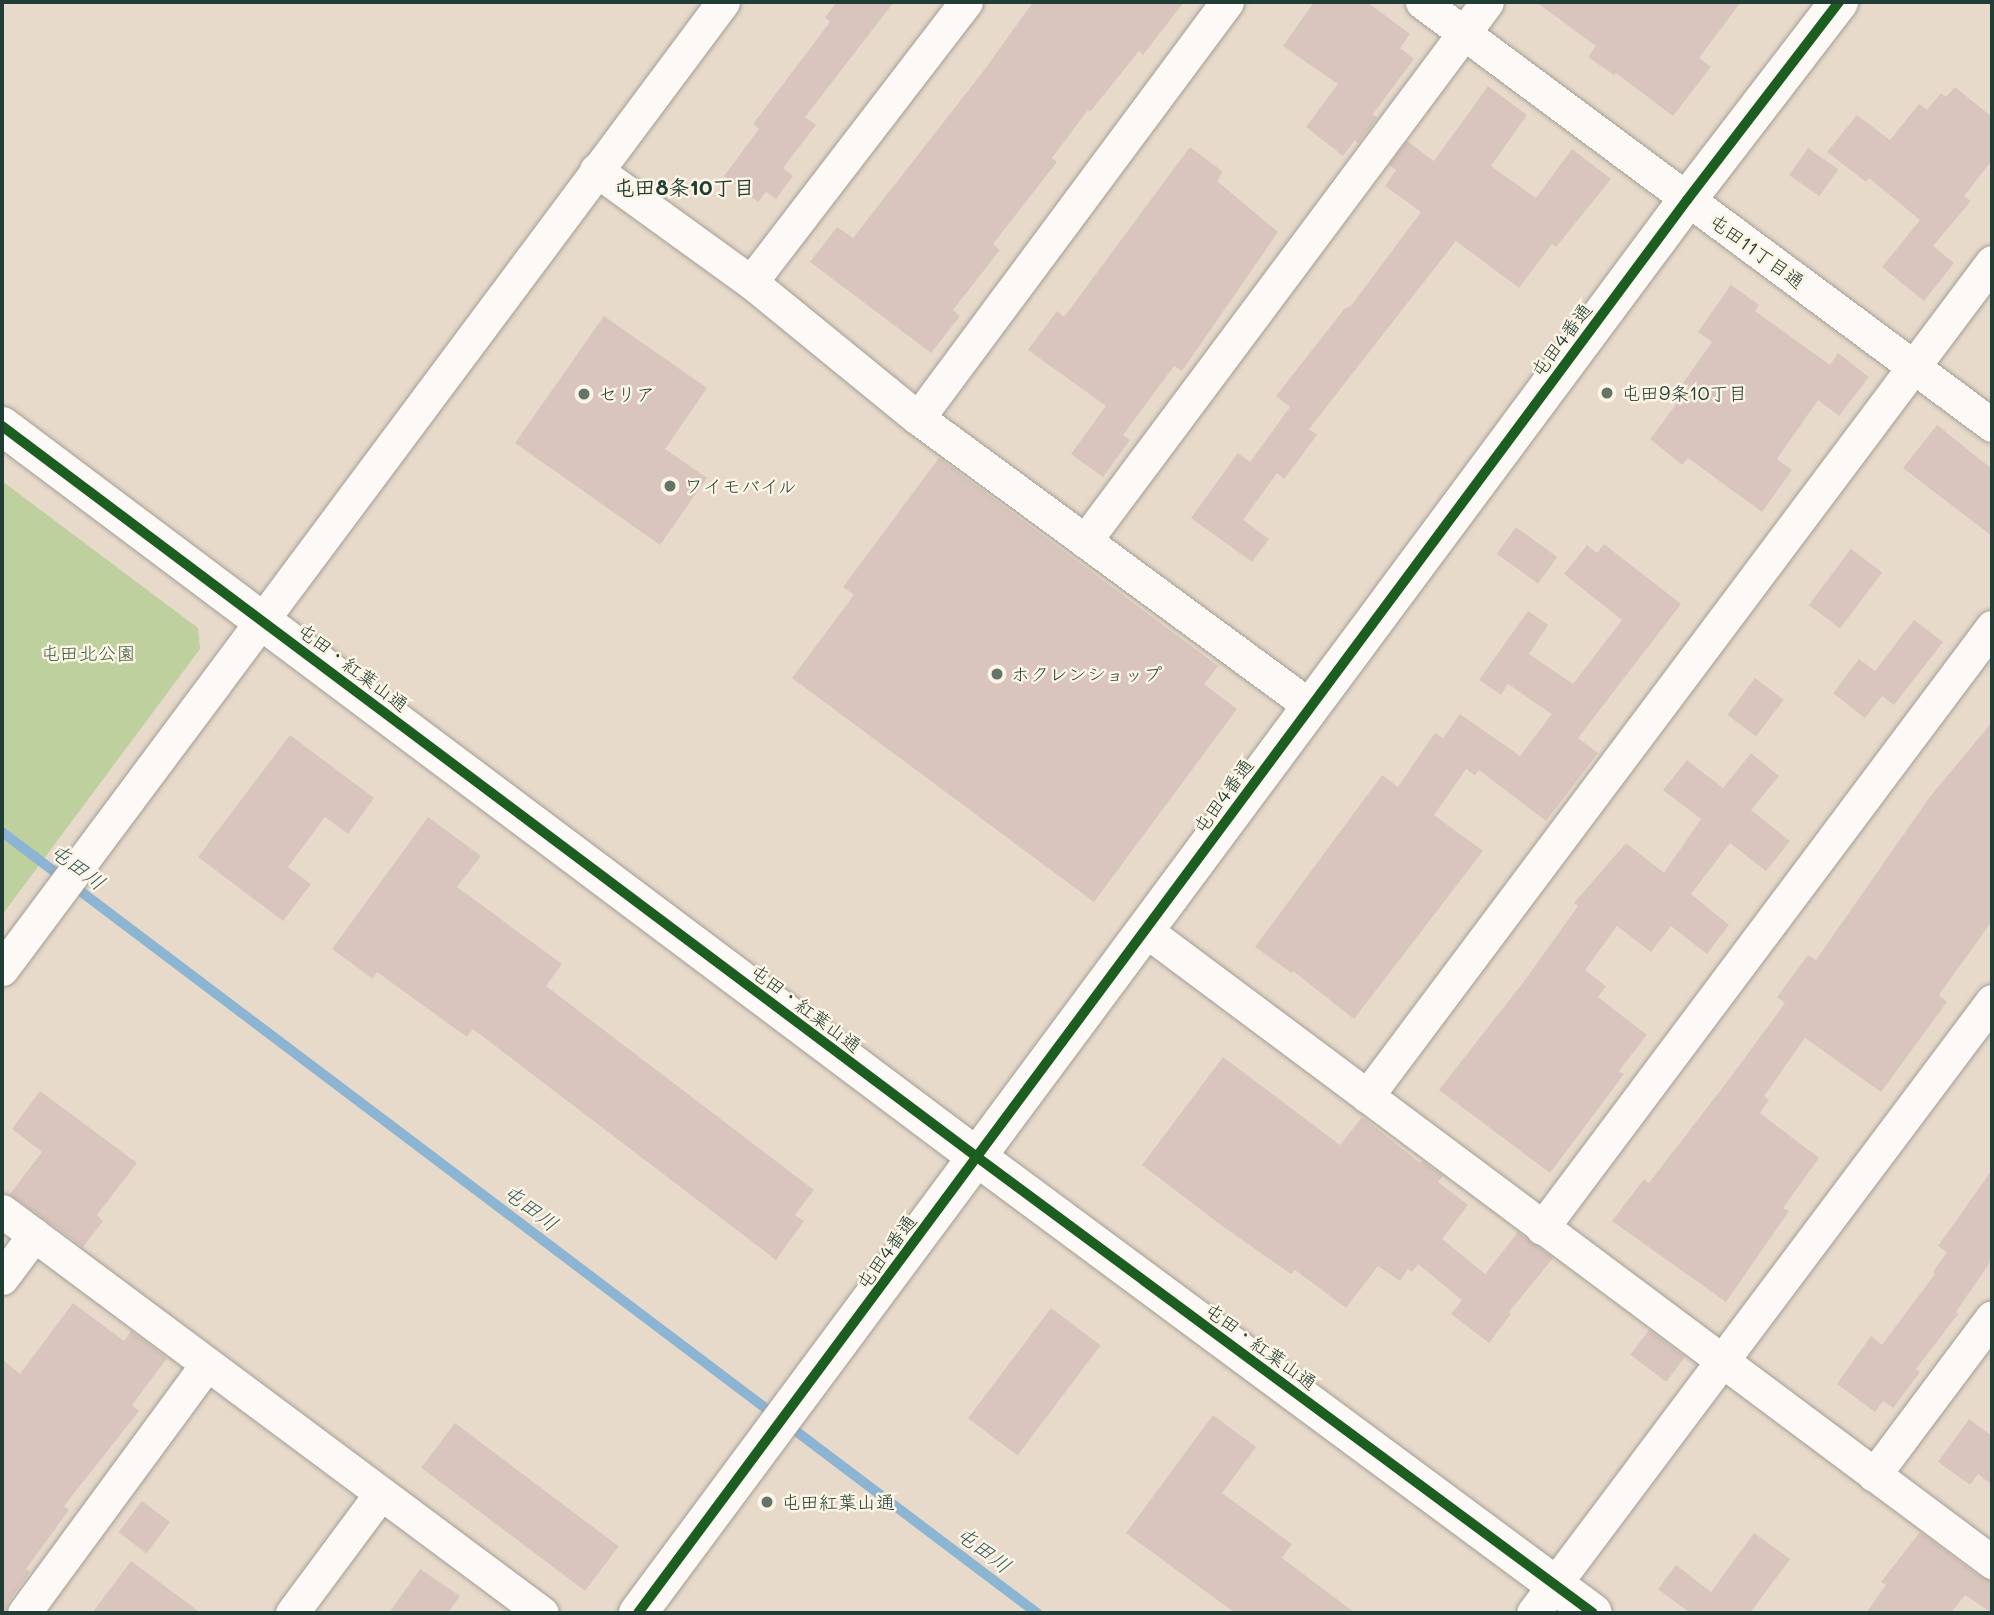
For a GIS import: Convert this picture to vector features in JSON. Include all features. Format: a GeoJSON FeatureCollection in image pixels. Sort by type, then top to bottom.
{"type":"FeatureCollection","features":[{"type":"Feature","properties":{"kind":"street"},"geometry":{"type":"LineString","coordinates":[[2,970],[723,2]]}},
{"type":"Feature","properties":{"kind":"street"},"geometry":{"type":"LineString","coordinates":[[751,282],[966,2]]}},
{"type":"Feature","properties":{"kind":"street"},"geometry":{"type":"LineString","coordinates":[[918,418],[1227,2]]}},
{"type":"Feature","properties":{"kind":"street","name":"屯田11丁目通"},"geometry":{"type":"LineString","coordinates":[[1422,2],[1992,425]]}},
{"type":"Feature","properties":{"kind":"street"},"geometry":{"type":"LineString","coordinates":[[1086,541],[1488,2]]}},
{"type":"Feature","properties":{"kind":"street","name":"屯田4番通"},"geometry":{"type":"LineString","coordinates":[[638,1613],[816,1377],[976,1157],[1687,200],[1839,2]]}},
{"type":"Feature","properties":{"kind":"street"},"geometry":{"type":"LineString","coordinates":[[596,170],[751,282],[918,418],[1310,706]]}},
{"type":"Feature","properties":{"kind":"street"},"geometry":{"type":"LineString","coordinates":[[1367,1096],[1992,262]]}},
{"type":"Feature","properties":{"kind":"street","name":"屯田・紅葉山通"},"geometry":{"type":"LineString","coordinates":[[2,426],[976,1157],[1544,1599],[1593,1613]]}},
{"type":"Feature","properties":{"kind":"street"},"geometry":{"type":"LineString","coordinates":[[1542,1228],[1992,627]]}},
{"type":"Feature","properties":{"kind":"street"},"geometry":{"type":"LineString","coordinates":[[1145,930],[1992,1562]]}},
{"type":"Feature","properties":{"kind":"street"},"geometry":{"type":"LineString","coordinates":[[1544,1599],[1992,1001]]}},
{"type":"Feature","properties":{"kind":"street"},"geometry":{"type":"LineString","coordinates":[[2,1210],[542,1613]]}},
{"type":"Feature","properties":{"kind":"street"},"geometry":{"type":"LineString","coordinates":[[2,1278],[34,1235]]}},
{"type":"Feature","properties":{"kind":"street"},"geometry":{"type":"LineString","coordinates":[[1874,1475],[1992,1317]]}},
{"type":"Feature","properties":{"kind":"street"},"geometry":{"type":"LineString","coordinates":[[24,1613],[207,1364]]}},
{"type":"Feature","properties":{"kind":"street"},"geometry":{"type":"LineString","coordinates":[[292,1613],[381,1493]]}},
{"type":"Feature","properties":{"kind":"green space","name":"屯田北公園"},"geometry":{"type":"Polygon","coordinates":[[[2,481],[198,628],[200,649],[2,915],[2,481]]]}},
{"type":"Feature","properties":{"kind":"building"},"geometry":{"type":"Polygon","coordinates":[[[837,2],[894,2],[805,117],[816,125],[783,168],[793,176],[776,199],[766,192],[758,202],[724,176],[759,129],[753,124],[830,22],[825,17],[837,2]]]}},
{"type":"Feature","properties":{"kind":"building"},"geometry":{"type":"Polygon","coordinates":[[[1033,2],[1184,2],[1143,55],[1139,51],[1090,112],[1088,110],[1052,158],[1057,162],[993,244],[1000,250],[953,310],[960,316],[931,353],[810,262],[837,227],[853,238],[985,69],[1033,2]]]}},
{"type":"Feature","properties":{"kind":"building"},"geometry":{"type":"Polygon","coordinates":[[[1314,2],[1367,2],[1410,34],[1400,48],[1414,59],[1373,114],[1377,118],[1358,143],[1355,140],[1343,156],[1306,127],[1338,84],[1283,46],[1314,2]]]}},
{"type":"Feature","properties":{"kind":"building"},"geometry":{"type":"Polygon","coordinates":[[[1536,2],[1741,2],[1699,58],[1711,67],[1673,116],[1616,73],[1614,75],[1588,57],[1596,46],[1536,2]]]}},
{"type":"Feature","properties":{"kind":"building"},"geometry":{"type":"Polygon","coordinates":[[[1488,86],[1527,115],[1491,166],[1536,198],[1572,149],[1611,179],[1556,247],[1552,244],[1519,288],[1456,241],[1309,429],[1317,435],[1284,479],[1277,473],[1243,520],[1269,539],[1252,562],[1191,518],[1238,453],[1250,462],[1290,407],[1276,396],[1345,308],[1351,306],[1421,212],[1385,186],[1396,170],[1389,165],[1407,141],[1434,161],[1488,86]]]}},
{"type":"Feature","properties":{"kind":"building"},"geometry":{"type":"Polygon","coordinates":[[[1955,87],[1992,117],[1992,160],[1964,196],[1971,201],[1933,246],[1954,263],[1924,301],[1882,267],[1920,220],[1869,178],[1866,182],[1827,152],[1857,115],[1890,140],[1919,104],[1927,110],[1941,93],[1946,97],[1955,87]]]}},
{"type":"Feature","properties":{"kind":"building"},"geometry":{"type":"Polygon","coordinates":[[[1190,147],[1223,172],[1217,181],[1278,232],[1182,371],[1174,366],[1123,435],[1130,440],[1103,477],[1071,454],[1106,406],[1028,350],[1057,311],[1064,317],[1190,147]]]}},
{"type":"Feature","properties":{"kind":"building"},"geometry":{"type":"Polygon","coordinates":[[[1808,148],[1838,169],[1819,196],[1789,175],[1808,148]]]}},
{"type":"Feature","properties":{"kind":"building"},"geometry":{"type":"Polygon","coordinates":[[[1731,285],[1759,305],[1755,311],[1830,365],[1838,353],[1869,377],[1839,416],[1818,400],[1777,459],[1792,470],[1762,512],[1688,458],[1682,465],[1650,439],[1689,387],[1683,383],[1712,342],[1698,332],[1731,285]]]}},
{"type":"Feature","properties":{"kind":"building"},"geometry":{"type":"Polygon","coordinates":[[[604,316],[707,388],[665,449],[707,478],[660,545],[515,443],[604,316]]]}},
{"type":"Feature","properties":{"kind":"building"},"geometry":{"type":"Polygon","coordinates":[[[1937,425],[1992,469],[1992,536],[1903,468],[1937,425]]]}},
{"type":"Feature","properties":{"kind":"building"},"geometry":{"type":"Polygon","coordinates":[[[939,458],[1218,666],[1204,684],[1237,709],[1094,902],[792,678],[854,595],[843,587],[939,458]]]}},
{"type":"Feature","properties":{"kind":"building"},"geometry":{"type":"Polygon","coordinates":[[[1516,527],[1557,557],[1538,584],[1497,554],[1516,527]]]}},
{"type":"Feature","properties":{"kind":"building"},"geometry":{"type":"Polygon","coordinates":[[[1604,544],[1681,604],[1578,738],[1598,753],[1546,821],[1479,770],[1475,775],[1466,769],[1434,815],[1483,851],[1354,1019],[1293,971],[1292,973],[1255,947],[1382,775],[1398,787],[1435,733],[1443,738],[1460,714],[1520,756],[1552,714],[1508,684],[1501,695],[1479,680],[1528,611],[1548,625],[1529,654],[1573,684],[1622,620],[1564,574],[1587,545],[1597,553],[1604,544]]]}},
{"type":"Feature","properties":{"kind":"building"},"geometry":{"type":"Polygon","coordinates":[[[1851,549],[1882,572],[1840,628],[1809,605],[1851,549]]]}},
{"type":"Feature","properties":{"kind":"building"},"geometry":{"type":"Polygon","coordinates":[[[1914,620],[1943,642],[1894,705],[1882,696],[1865,718],[1833,693],[1859,659],[1875,671],[1914,620]]]}},
{"type":"Feature","properties":{"kind":"building"},"geometry":{"type":"Polygon","coordinates":[[[1755,678],[1784,700],[1756,736],[1727,715],[1755,678]]]}},
{"type":"Feature","properties":{"kind":"building"},"geometry":{"type":"Polygon","coordinates":[[[1992,722],[1992,921],[1939,995],[1947,1002],[1881,1092],[1805,1038],[1764,1096],[1769,1100],[1760,1113],[1819,1158],[1783,1208],[1789,1211],[1726,1302],[1612,1221],[1644,1179],[1649,1183],[1733,1074],[1785,1003],[1777,997],[1808,955],[1816,960],[1929,798],[1992,722]]]}},
{"type":"Feature","properties":{"kind":"building"},"geometry":{"type":"Polygon","coordinates":[[[290,735],[374,798],[348,834],[325,817],[288,867],[311,884],[283,921],[198,857],[290,735]]]}},
{"type":"Feature","properties":{"kind":"building"},"geometry":{"type":"Polygon","coordinates":[[[1751,753],[1779,776],[1751,810],[1790,841],[1766,871],[1730,843],[1691,894],[1729,925],[1707,954],[1671,926],[1651,952],[1617,926],[1585,970],[1606,986],[1598,997],[1647,1035],[1619,1071],[1624,1074],[1550,1173],[1439,1090],[1525,980],[1578,906],[1574,903],[1626,843],[1664,873],[1701,819],[1663,790],[1687,760],[1723,788],[1751,753]]]}},
{"type":"Feature","properties":{"kind":"building"},"geometry":{"type":"Polygon","coordinates":[[[428,817],[481,856],[457,887],[562,964],[546,986],[814,1190],[795,1215],[804,1221],[776,1260],[473,1029],[467,1037],[377,972],[373,979],[332,949],[428,817]]]}},
{"type":"Feature","properties":{"kind":"building"},"geometry":{"type":"Polygon","coordinates":[[[1223,1057],[1340,1145],[1362,1117],[1420,1163],[1422,1161],[1443,1176],[1438,1182],[1468,1205],[1442,1239],[1485,1274],[1518,1232],[1553,1258],[1509,1312],[1511,1314],[1489,1343],[1451,1314],[1462,1300],[1418,1264],[1412,1272],[1408,1269],[1400,1281],[1378,1266],[1346,1308],[1295,1270],[1291,1274],[1225,1228],[1142,1165],[1223,1057]]]}},
{"type":"Feature","properties":{"kind":"building"},"geometry":{"type":"Polygon","coordinates":[[[40,1091],[137,1163],[97,1215],[103,1221],[83,1247],[10,1194],[42,1152],[12,1129],[40,1091]]]}},
{"type":"Feature","properties":{"kind":"building"},"geometry":{"type":"Polygon","coordinates":[[[1992,1170],[1992,1259],[1956,1312],[1958,1314],[1916,1369],[1920,1372],[1893,1408],[1883,1401],[1875,1412],[1837,1384],[1871,1336],[1882,1345],[1935,1274],[1933,1272],[1947,1252],[1938,1246],[1992,1170]]]}},
{"type":"Feature","properties":{"kind":"building"},"geometry":{"type":"Polygon","coordinates":[[[73,1303],[124,1341],[131,1331],[167,1358],[132,1405],[139,1411],[64,1506],[69,1510],[26,1569],[30,1572],[8,1602],[5,1613],[2,1613],[2,1359],[20,1374],[73,1303]]]}},
{"type":"Feature","properties":{"kind":"building"},"geometry":{"type":"Polygon","coordinates":[[[1051,1308],[1101,1345],[1017,1456],[968,1418],[1051,1308]]]}},
{"type":"Feature","properties":{"kind":"building"},"geometry":{"type":"Polygon","coordinates":[[[1649,1330],[1685,1357],[1666,1382],[1630,1355],[1649,1330]]]}},
{"type":"Feature","properties":{"kind":"building"},"geometry":{"type":"Polygon","coordinates":[[[1213,1415],[1256,1447],[1222,1493],[1292,1544],[1282,1558],[1355,1613],[1235,1613],[1126,1533],[1213,1415]]]}},
{"type":"Feature","properties":{"kind":"building"},"geometry":{"type":"Polygon","coordinates":[[[1969,1419],[1992,1436],[1992,1485],[1978,1474],[1970,1485],[1938,1462],[1969,1419]]]}},
{"type":"Feature","properties":{"kind":"building"},"geometry":{"type":"Polygon","coordinates":[[[455,1423],[619,1546],[585,1591],[421,1468],[455,1423]]]}},
{"type":"Feature","properties":{"kind":"building"},"geometry":{"type":"Polygon","coordinates":[[[142,1501],[170,1522],[146,1553],[119,1532],[142,1501]]]}},
{"type":"Feature","properties":{"kind":"building"},"geometry":{"type":"Polygon","coordinates":[[[1920,1532],[1980,1577],[1992,1581],[1992,1613],[1965,1595],[1951,1613],[1866,1613],[1886,1585],[1881,1582],[1920,1532]]]}},
{"type":"Feature","properties":{"kind":"building"},"geometry":{"type":"Polygon","coordinates":[[[1754,1533],[1790,1559],[1750,1613],[1690,1613],[1658,1589],[1676,1565],[1711,1592],[1754,1533]]]}},
{"type":"Feature","properties":{"kind":"building"},"geometry":{"type":"Polygon","coordinates":[[[131,1561],[201,1613],[92,1613],[131,1561]]]}},
{"type":"Feature","properties":{"kind":"building"},"geometry":{"type":"Polygon","coordinates":[[[420,1569],[460,1596],[448,1613],[389,1613],[420,1569]]]}},
{"type":"Feature","properties":{"kind":"waterway","name":"屯田川"},"geometry":{"type":"LineString","coordinates":[[2,832],[1037,1613]]}},
{"type":"Feature","properties":{"kind":"cycle path"},"geometry":{"type":"LineString","coordinates":[[638,1613],[1687,200],[1839,2]]}},
{"type":"Feature","properties":{"kind":"cycle path"},"geometry":{"type":"LineString","coordinates":[[2,426],[977,1157],[1593,1613]]}},
{"type":"Feature","properties":{"kind":"place","name":"屯田9条10丁目"},"geometry":{"type":"Point","coordinates":[1607,393]}},
{"type":"Feature","properties":{"kind":"place","name":"セリア"},"geometry":{"type":"Point","coordinates":[584,394]}},
{"type":"Feature","properties":{"kind":"place","name":"ワイモバイル"},"geometry":{"type":"Point","coordinates":[670,486]}},
{"type":"Feature","properties":{"kind":"place","name":"ホクレンショップ"},"geometry":{"type":"Point","coordinates":[997,674]}},
{"type":"Feature","properties":{"kind":"place","name":"屯田紅葉山通"},"geometry":{"type":"Point","coordinates":[767,1502]}},
{"type":"Feature","properties":{"kind":"district","name":"屯田8条10丁目"},"geometry":{"type":"Point","coordinates":[684,187]}}]}
